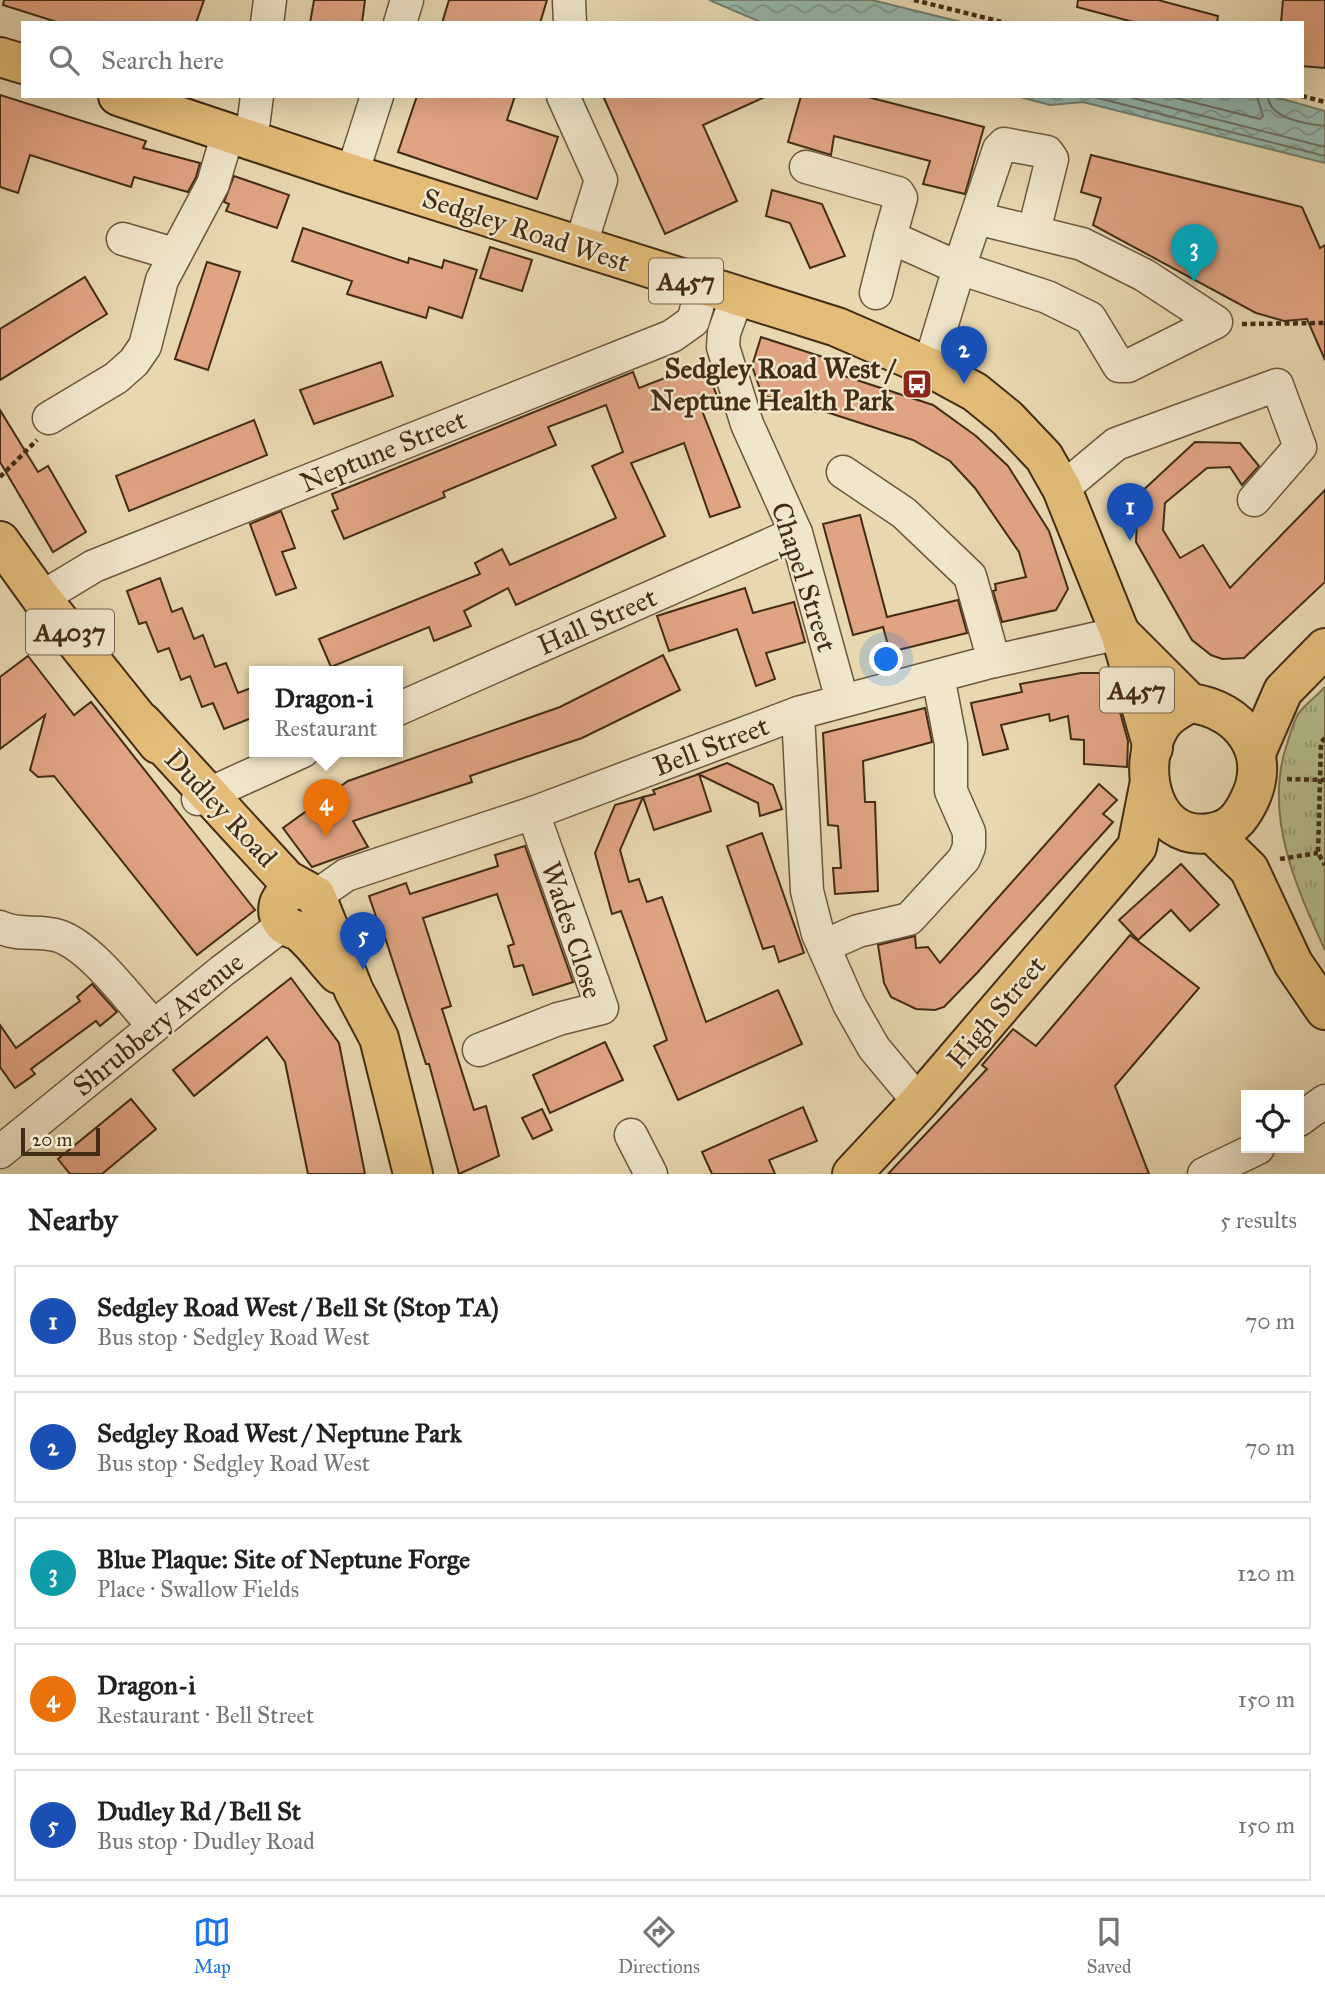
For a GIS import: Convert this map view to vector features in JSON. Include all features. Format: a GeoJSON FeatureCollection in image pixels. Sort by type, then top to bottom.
{"type":"FeatureCollection","features":[{"type":"Feature","properties":{"kind":"main road"},"geometry":{"type":"LineString","coordinates":[[0,57],[21,63]]}},
{"type":"Feature","properties":{"kind":"main road","name":"Sedgley Road West"},"geometry":{"type":"LineString","coordinates":[[124,98],[352,174],[837,327],[929,366],[975,392],[1007,418],[1044,457],[1062,489],[1120,633],[1153,748]]}},
{"type":"Feature","properties":{"kind":"main road","name":"Dudley Road"},"geometry":{"type":"LineString","coordinates":[[0,541],[41,598],[203,797],[286,880],[300,909]]}},
{"type":"Feature","properties":{"kind":"main road","name":"Sedgley Road West"},"geometry":{"type":"LineString","coordinates":[[1120,633],[1200,704]]}},
{"type":"Feature","properties":{"kind":"main road"},"geometry":{"type":"LineString","coordinates":[[1197,832],[1227,829],[1241,817],[1265,774],[1283,691],[1325,648]]}},
{"type":"Feature","properties":{"kind":"main road"},"geometry":{"type":"LineString","coordinates":[[1200,704],[1283,691]]}},
{"type":"Feature","properties":{"kind":"main road","name":"A457"},"geometry":{"type":"LineString","coordinates":[[1265,864],[1197,832],[1164,820],[1149,786],[1153,748],[1160,726],[1171,713],[1200,704],[1232,717],[1240,724],[1265,774],[1265,864],[1293,962],[1325,1010]]}},
{"type":"Feature","properties":{"kind":"main road","name":"High Street"},"geometry":{"type":"LineString","coordinates":[[852,1174],[919,1102],[1137,847],[1149,786]]}},
{"type":"Feature","properties":{"kind":"main road","name":"High Street"},"geometry":{"type":"LineString","coordinates":[[1137,847],[1197,832]]}},
{"type":"Feature","properties":{"kind":"main road"},"geometry":{"type":"LineString","coordinates":[[300,909],[354,990],[379,1038],[413,1174]]}},
{"type":"Feature","properties":{"kind":"street"},"geometry":{"type":"LineString","coordinates":[[267,21],[270,0]]}},
{"type":"Feature","properties":{"kind":"street"},"geometry":{"type":"LineString","coordinates":[[401,21],[407,0]]}},
{"type":"Feature","properties":{"kind":"street"},"geometry":{"type":"LineString","coordinates":[[569,0],[570,21]]}},
{"type":"Feature","properties":{"kind":"street"},"geometry":{"type":"LineString","coordinates":[[49,418],[116,378],[134,362],[145,345],[162,280],[174,254],[195,223],[213,184],[240,137],[256,98]]}},
{"type":"Feature","properties":{"kind":"street"},"geometry":{"type":"LineString","coordinates":[[352,174],[376,98]]}},
{"type":"Feature","properties":{"kind":"street"},"geometry":{"type":"LineString","coordinates":[[565,98],[601,180],[580,247]]}},
{"type":"Feature","properties":{"kind":"street"},"geometry":{"type":"LineString","coordinates":[[929,366],[999,149],[1010,143],[1047,152],[1052,159],[1034,231]]}},
{"type":"Feature","properties":{"kind":"street"},"geometry":{"type":"LineString","coordinates":[[806,167],[898,193],[901,198],[876,293]]}},
{"type":"Feature","properties":{"kind":"street"},"geometry":{"type":"LineString","coordinates":[[976,218],[1034,231],[1094,250],[1144,275],[1216,322]]}},
{"type":"Feature","properties":{"kind":"street"},"geometry":{"type":"LineString","coordinates":[[890,237],[959,268],[1047,296],[1090,318],[1119,366],[1128,366],[1216,322]]}},
{"type":"Feature","properties":{"kind":"street"},"geometry":{"type":"LineString","coordinates":[[123,239],[174,254]]}},
{"type":"Feature","properties":{"kind":"street","name":"Chapel Street"},"geometry":{"type":"LineString","coordinates":[[720,292],[723,347],[747,424],[796,533],[842,700]]}},
{"type":"Feature","properties":{"kind":"street","name":"Neptune Street"},"geometry":{"type":"LineString","coordinates":[[41,598],[94,566],[672,336],[693,321],[720,292]]}},
{"type":"Feature","properties":{"kind":"street"},"geometry":{"type":"LineString","coordinates":[[1062,489],[1116,444],[1277,385],[1300,447],[1254,500]]}},
{"type":"Feature","properties":{"kind":"street"},"geometry":{"type":"LineString","coordinates":[[843,472],[904,513],[970,576],[994,662]]}},
{"type":"Feature","properties":{"kind":"street","name":"Hall Street"},"geometry":{"type":"LineString","coordinates":[[403,707],[796,533]]}},
{"type":"Feature","properties":{"kind":"street","name":"Bell Street"},"geometry":{"type":"LineString","coordinates":[[300,909],[346,874],[533,813],[798,713],[994,662],[1120,633]]}},
{"type":"Feature","properties":{"kind":"street"},"geometry":{"type":"LineString","coordinates":[[824,946],[858,931],[909,919],[964,859],[970,847],[969,832],[951,791],[951,744],[938,676]]}},
{"type":"Feature","properties":{"kind":"street"},"geometry":{"type":"LineString","coordinates":[[798,713],[807,891],[824,946],[849,1004],[874,1048],[919,1102]]}},
{"type":"Feature","properties":{"kind":"street"},"geometry":{"type":"LineString","coordinates":[[203,797],[290,757]]}},
{"type":"Feature","properties":{"kind":"street","name":"Wades Close"},"geometry":{"type":"LineString","coordinates":[[479,1050],[558,1019],[602,1008],[533,813]]}},
{"type":"Feature","properties":{"kind":"street","name":"Shrubbery Avenue"},"geometry":{"type":"LineString","coordinates":[[0,1152],[300,909]]}},
{"type":"Feature","properties":{"kind":"street"},"geometry":{"type":"LineString","coordinates":[[0,927],[15,933],[48,933],[69,940],[88,955],[154,1026]]}},
{"type":"Feature","properties":{"kind":"street"},"geometry":{"type":"LineString","coordinates":[[1304,1116],[1325,1101]]}},
{"type":"Feature","properties":{"kind":"street"},"geometry":{"type":"LineString","coordinates":[[631,1135],[652,1174]]}},
{"type":"Feature","properties":{"kind":"street"},"geometry":{"type":"LineString","coordinates":[[1204,1174],[1248,1153]]}},
{"type":"Feature","properties":{"kind":"path"},"geometry":{"type":"LineString","coordinates":[[914,0],[998,21]]}},
{"type":"Feature","properties":{"kind":"path"},"geometry":{"type":"LineString","coordinates":[[1304,97],[1325,102]]}},
{"type":"Feature","properties":{"kind":"path"},"geometry":{"type":"LineString","coordinates":[[1216,322],[1269,326],[1325,323]]}},
{"type":"Feature","properties":{"kind":"path"},"geometry":{"type":"LineString","coordinates":[[0,477],[34,447],[49,418]]}},
{"type":"Feature","properties":{"kind":"path"},"geometry":{"type":"LineString","coordinates":[[1325,738],[1321,742],[1318,853],[1325,864]]}},
{"type":"Feature","properties":{"kind":"path"},"geometry":{"type":"LineString","coordinates":[[1265,774],[1322,780]]}},
{"type":"Feature","properties":{"kind":"path"},"geometry":{"type":"LineString","coordinates":[[1265,864],[1318,853]]}},
{"type":"Feature","properties":{"kind":"green space"},"geometry":{"type":"Polygon","coordinates":[[[1325,687],[1325,950],[1303,901],[1286,850],[1279,797],[1281,770],[1295,721],[1301,710],[1325,687]]]}},
{"type":"Feature","properties":{"kind":"water"},"geometry":{"type":"Polygon","coordinates":[[[709,0],[872,0],[957,21],[758,21],[709,0]]]}},
{"type":"Feature","properties":{"kind":"water"},"geometry":{"type":"Polygon","coordinates":[[[1024,98],[1279,98],[1325,111],[1325,163],[1083,102],[1050,105],[1024,98]]]}},
{"type":"Feature","properties":{"kind":"building"},"geometry":{"type":"Polygon","coordinates":[[[4,0],[204,0],[197,21],[54,21],[3,5],[4,0]]]}},
{"type":"Feature","properties":{"kind":"building"},"geometry":{"type":"Polygon","coordinates":[[[314,0],[365,0],[362,21],[310,21],[314,0]]]}},
{"type":"Feature","properties":{"kind":"building"},"geometry":{"type":"Polygon","coordinates":[[[449,0],[547,0],[541,21],[443,21],[449,0]]]}},
{"type":"Feature","properties":{"kind":"building"},"geometry":{"type":"Polygon","coordinates":[[[1078,0],[1158,0],[1218,16],[1217,21],[1130,21],[1077,7],[1078,0]]]}},
{"type":"Feature","properties":{"kind":"building"},"geometry":{"type":"Polygon","coordinates":[[[1283,0],[1325,0],[1325,68],[1304,66],[1304,21],[1281,21],[1283,0]]]}},
{"type":"Feature","properties":{"kind":"building"},"geometry":{"type":"Polygon","coordinates":[[[0,95],[146,141],[143,148],[200,163],[196,177],[188,192],[134,177],[131,187],[30,155],[18,193],[0,187],[0,95]]]}},
{"type":"Feature","properties":{"kind":"building"},"geometry":{"type":"Polygon","coordinates":[[[416,98],[514,98],[507,120],[558,137],[537,199],[398,152],[416,98]]]}},
{"type":"Feature","properties":{"kind":"building"},"geometry":{"type":"Polygon","coordinates":[[[604,98],[763,98],[703,125],[737,201],[665,234],[604,98]]]}},
{"type":"Feature","properties":{"kind":"building"},"geometry":{"type":"Polygon","coordinates":[[[800,98],[872,98],[984,127],[965,194],[923,184],[930,161],[834,136],[831,155],[788,142],[800,98]]]}},
{"type":"Feature","properties":{"kind":"building"},"geometry":{"type":"Polygon","coordinates":[[[1091,155],[1302,207],[1320,248],[1325,245],[1325,360],[1307,319],[1284,321],[1256,313],[1093,225],[1101,198],[1081,192],[1091,155]]]}},
{"type":"Feature","properties":{"kind":"building"},"geometry":{"type":"Polygon","coordinates":[[[234,176],[289,195],[277,228],[226,211],[229,204],[224,202],[234,176]]]}},
{"type":"Feature","properties":{"kind":"building"},"geometry":{"type":"Polygon","coordinates":[[[772,190],[822,204],[845,256],[810,268],[790,223],[766,216],[772,190]]]}},
{"type":"Feature","properties":{"kind":"building"},"geometry":{"type":"Polygon","coordinates":[[[303,228],[408,263],[409,258],[442,268],[444,260],[477,270],[462,318],[429,307],[426,318],[347,294],[352,281],[292,261],[303,228]]]}},
{"type":"Feature","properties":{"kind":"building"},"geometry":{"type":"Polygon","coordinates":[[[490,247],[532,260],[522,291],[480,278],[490,247]]]}},
{"type":"Feature","properties":{"kind":"building"},"geometry":{"type":"Polygon","coordinates":[[[207,262],[240,272],[208,370],[175,359],[207,262]]]}},
{"type":"Feature","properties":{"kind":"building"},"geometry":{"type":"Polygon","coordinates":[[[85,277],[107,314],[0,380],[0,329],[85,277]]]}},
{"type":"Feature","properties":{"kind":"building"},"geometry":{"type":"Polygon","coordinates":[[[761,337],[832,360],[829,371],[933,405],[976,436],[1008,466],[1049,531],[1068,589],[1056,610],[1002,622],[993,591],[996,590],[995,584],[1026,577],[1019,552],[975,488],[950,461],[913,440],[817,409],[816,412],[762,395],[752,366],[761,337]]]}},
{"type":"Feature","properties":{"kind":"building"},"geometry":{"type":"Polygon","coordinates":[[[381,362],[393,396],[314,424],[300,390],[381,362]]]}},
{"type":"Feature","properties":{"kind":"building"},"geometry":{"type":"Polygon","coordinates":[[[704,363],[717,396],[699,403],[740,507],[710,517],[684,443],[631,463],[665,536],[516,605],[508,588],[464,611],[471,626],[434,641],[429,627],[331,666],[319,639],[480,574],[475,563],[502,549],[510,565],[616,518],[592,466],[623,452],[606,405],[548,427],[556,445],[443,492],[445,497],[344,539],[332,511],[338,509],[332,494],[633,372],[639,388],[704,363]]]}},
{"type":"Feature","properties":{"kind":"building"},"geometry":{"type":"Polygon","coordinates":[[[0,410],[38,472],[48,466],[86,532],[53,552],[0,462],[0,410]]]}},
{"type":"Feature","properties":{"kind":"building"},"geometry":{"type":"Polygon","coordinates":[[[254,420],[267,455],[129,511],[116,476],[254,420]]]}},
{"type":"Feature","properties":{"kind":"building"},"geometry":{"type":"Polygon","coordinates":[[[1195,442],[1240,443],[1259,466],[1242,485],[1230,467],[1207,468],[1165,503],[1163,530],[1180,558],[1203,545],[1230,588],[1325,490],[1325,582],[1244,658],[1222,659],[1211,655],[1192,640],[1136,542],[1138,495],[1195,442]]]}},
{"type":"Feature","properties":{"kind":"building"},"geometry":{"type":"Polygon","coordinates":[[[281,511],[295,548],[282,552],[296,588],[276,595],[250,524],[281,511]]]}},
{"type":"Feature","properties":{"kind":"building"},"geometry":{"type":"Polygon","coordinates":[[[860,515],[887,617],[958,600],[967,633],[890,652],[883,627],[853,635],[823,524],[860,515]]]}},
{"type":"Feature","properties":{"kind":"building"},"geometry":{"type":"Polygon","coordinates":[[[160,578],[172,612],[182,608],[194,639],[203,635],[215,667],[226,663],[238,693],[249,689],[249,719],[224,729],[213,703],[202,707],[190,676],[181,680],[169,648],[158,652],[146,622],[139,624],[127,591],[160,578]]]}},
{"type":"Feature","properties":{"kind":"building"},"geometry":{"type":"Polygon","coordinates":[[[745,588],[753,613],[794,602],[805,642],[766,653],[775,679],[756,686],[737,629],[669,651],[657,616],[745,588]]]}},
{"type":"Feature","properties":{"kind":"building"},"geometry":{"type":"Polygon","coordinates":[[[663,655],[680,690],[582,738],[470,776],[472,782],[353,821],[368,847],[312,867],[283,828],[348,781],[560,707],[663,655]]]}},
{"type":"Feature","properties":{"kind":"building"},"geometry":{"type":"Polygon","coordinates":[[[28,656],[74,715],[91,702],[255,910],[197,955],[54,776],[38,777],[30,770],[45,715],[0,749],[0,677],[28,656]]]}},
{"type":"Feature","properties":{"kind":"building"},"geometry":{"type":"Polygon","coordinates":[[[1081,673],[1099,673],[1111,680],[1128,741],[1127,767],[1084,764],[1084,740],[1071,739],[1068,716],[1050,721],[1049,714],[1001,725],[1008,749],[983,755],[971,703],[1022,692],[1020,684],[1081,673]]]}},
{"type":"Feature","properties":{"kind":"building"},"geometry":{"type":"Polygon","coordinates":[[[925,708],[932,742],[863,761],[865,802],[875,802],[878,891],[835,894],[833,868],[841,868],[838,826],[828,825],[823,733],[925,708]]]}},
{"type":"Feature","properties":{"kind":"building"},"geometry":{"type":"Polygon","coordinates":[[[727,763],[773,785],[782,809],[760,816],[758,803],[698,774],[727,763]]]}},
{"type":"Feature","properties":{"kind":"building"},"geometry":{"type":"Polygon","coordinates":[[[699,774],[711,811],[654,830],[643,797],[655,794],[653,790],[699,774]]]}},
{"type":"Feature","properties":{"kind":"building"},"geometry":{"type":"Polygon","coordinates":[[[1099,784],[1117,800],[1103,814],[1113,822],[944,1007],[935,1010],[916,1009],[891,997],[884,983],[878,945],[915,936],[916,948],[928,947],[940,963],[1099,784]]]}},
{"type":"Feature","properties":{"kind":"building"},"geometry":{"type":"Polygon","coordinates":[[[643,797],[620,850],[629,882],[639,879],[647,902],[662,897],[706,1022],[778,990],[802,1044],[678,1100],[654,1046],[667,1040],[621,911],[612,914],[595,853],[615,805],[643,797]]]}},
{"type":"Feature","properties":{"kind":"building"},"geometry":{"type":"Polygon","coordinates":[[[762,833],[804,953],[779,962],[774,946],[763,949],[727,846],[762,833]]]}},
{"type":"Feature","properties":{"kind":"building"},"geometry":{"type":"Polygon","coordinates":[[[525,846],[573,982],[533,995],[523,965],[514,967],[508,946],[514,944],[497,894],[423,918],[451,1006],[442,1009],[474,1110],[486,1106],[499,1156],[459,1174],[429,1064],[426,1064],[369,896],[406,883],[410,894],[498,866],[495,855],[525,846]]]}},
{"type":"Feature","properties":{"kind":"building"},"geometry":{"type":"Polygon","coordinates":[[[1181,864],[1219,905],[1190,931],[1171,910],[1138,940],[1119,920],[1181,864]]]}},
{"type":"Feature","properties":{"kind":"building"},"geometry":{"type":"Polygon","coordinates":[[[1130,935],[1199,988],[1115,1086],[1149,1174],[888,1174],[987,1069],[982,1065],[1013,1029],[1036,1046],[1130,935]]]}},
{"type":"Feature","properties":{"kind":"building"},"geometry":{"type":"Polygon","coordinates":[[[291,978],[339,1043],[365,1174],[308,1174],[285,1062],[267,1037],[194,1096],[173,1070],[291,978]]]}},
{"type":"Feature","properties":{"kind":"building"},"geometry":{"type":"Polygon","coordinates":[[[92,984],[117,1012],[100,1026],[96,1021],[31,1069],[35,1074],[15,1088],[0,1067],[0,1025],[16,1048],[80,1001],[77,997],[92,984]]]}},
{"type":"Feature","properties":{"kind":"building"},"geometry":{"type":"Polygon","coordinates":[[[605,1042],[623,1080],[550,1113],[533,1075],[605,1042]]]}},
{"type":"Feature","properties":{"kind":"building"},"geometry":{"type":"Polygon","coordinates":[[[131,1099],[156,1129],[102,1174],[70,1174],[58,1159],[131,1099]]]}},
{"type":"Feature","properties":{"kind":"building"},"geometry":{"type":"Polygon","coordinates":[[[803,1107],[817,1141],[769,1160],[775,1174],[712,1174],[702,1152],[803,1107]]]}},
{"type":"Feature","properties":{"kind":"building"},"geometry":{"type":"Polygon","coordinates":[[[542,1109],[552,1130],[533,1139],[522,1118],[542,1109]]]}},
{"type":"Feature","properties":{"kind":"place","name":"Blue Plaque: Site of Neptune Forge"},"geometry":{"type":"Point","coordinates":[1194,282]}},
{"type":"Feature","properties":{"kind":"place","name":"Sedgley Road West / Neptune Health Park"},"geometry":{"type":"Point","coordinates":[917,384]}},
{"type":"Feature","properties":{"kind":"place","name":"Sedgley Road West / Neptune Park"},"geometry":{"type":"Point","coordinates":[964,384]}},
{"type":"Feature","properties":{"kind":"place","name":"Sedgley Road West / Bell St (Stop TA)"},"geometry":{"type":"Point","coordinates":[1130,541]}},
{"type":"Feature","properties":{"kind":"place","name":"Dragon-i"},"geometry":{"type":"Point","coordinates":[326,837]}},
{"type":"Feature","properties":{"kind":"place","name":"Dudley Rd / Bell St"},"geometry":{"type":"Point","coordinates":[363,970]}}]}
